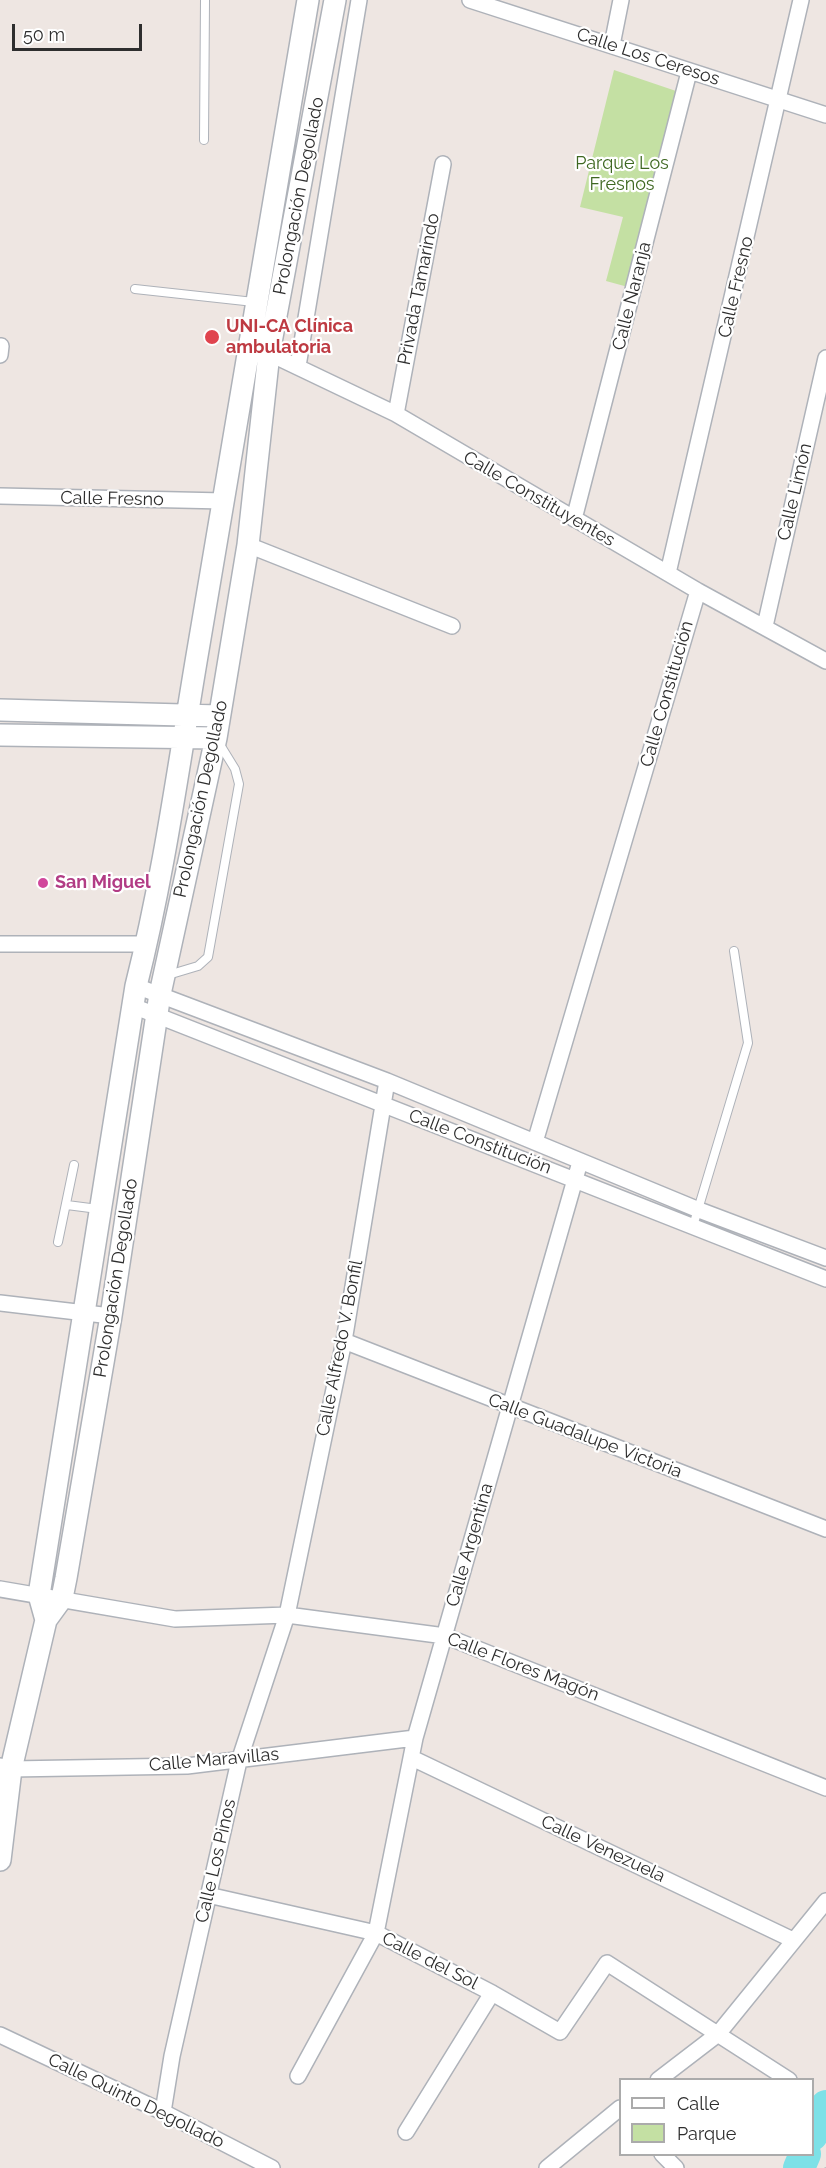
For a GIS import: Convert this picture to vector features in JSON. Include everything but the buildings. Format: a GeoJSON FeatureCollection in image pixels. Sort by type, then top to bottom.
{"type":"FeatureCollection","features":[{"type":"Feature","properties":{"kind":"street","name":"Prolongación Degollado"},"geometry":{"type":"LineString","coordinates":[[39,1595],[103,1209],[135,996],[147,944],[186,726],[248,345],[308,0]]}},
{"type":"Feature","properties":{"kind":"street","name":"Prolongación Degollado"},"geometry":{"type":"LineString","coordinates":[[62,1598],[111,1316],[156,1015],[216,738],[248,545],[269,353],[335,0]]}},
{"type":"Feature","properties":{"kind":"street"},"geometry":{"type":"LineString","coordinates":[[298,366],[359,0]]}},
{"type":"Feature","properties":{"kind":"street","name":"Calle Los Ceresos"},"geometry":{"type":"LineString","coordinates":[[470,0],[826,115]]}},
{"type":"Feature","properties":{"kind":"street"},"geometry":{"type":"LineString","coordinates":[[612,45],[621,0]]}},
{"type":"Feature","properties":{"kind":"street","name":"Calle Fresno"},"geometry":{"type":"LineString","coordinates":[[668,573],[780,99],[801,0]]}},
{"type":"Feature","properties":{"kind":"street","name":"Calle Naranja"},"geometry":{"type":"LineString","coordinates":[[574,519],[689,72]]}},
{"type":"Feature","properties":{"kind":"street","name":"Privada Tamarindo"},"geometry":{"type":"LineString","coordinates":[[396,414],[443,164]]}},
{"type":"Feature","properties":{"kind":"street","name":"Calle Constituyentes"},"geometry":{"type":"LineString","coordinates":[[248,345],[298,366],[396,414],[698,591],[826,661]]}},
{"type":"Feature","properties":{"kind":"street","name":"Calle Limón"},"geometry":{"type":"LineString","coordinates":[[765,626],[826,358]]}},
{"type":"Feature","properties":{"kind":"street","name":"Calle Fresno"},"geometry":{"type":"LineString","coordinates":[[0,496],[224,501]]}},
{"type":"Feature","properties":{"kind":"street"},"geometry":{"type":"LineString","coordinates":[[248,545],[452,626]]}},
{"type":"Feature","properties":{"kind":"street","name":"Calle Constitución"},"geometry":{"type":"LineString","coordinates":[[535,1142],[698,591]]}},
{"type":"Feature","properties":{"kind":"street"},"geometry":{"type":"LineString","coordinates":[[0,710],[186,726],[216,738]]}},
{"type":"Feature","properties":{"kind":"street"},"geometry":{"type":"LineString","coordinates":[[0,735],[186,726],[219,716]]}},
{"type":"Feature","properties":{"kind":"street"},"geometry":{"type":"LineString","coordinates":[[0,944],[147,944]]}},
{"type":"Feature","properties":{"kind":"street","name":"Calle Constitución"},"geometry":{"type":"LineString","coordinates":[[826,1258],[699,1210],[162,985],[135,996],[156,1015],[826,1278]]}},
{"type":"Feature","properties":{"kind":"street","name":"Calle Alfredo V. Bonfil"},"geometry":{"type":"LineString","coordinates":[[287,1615],[344,1341],[387,1081]]}},
{"type":"Feature","properties":{"kind":"street","name":"Calle Argentina"},"geometry":{"type":"LineString","coordinates":[[298,2076],[376,1933],[415,1738],[580,1161]]}},
{"type":"Feature","properties":{"kind":"street"},"geometry":{"type":"LineString","coordinates":[[0,1303],[86,1311],[111,1316]]}},
{"type":"Feature","properties":{"kind":"street","name":"Calle Guadalupe Victoria"},"geometry":{"type":"LineString","coordinates":[[344,1341],[826,1529]]}},
{"type":"Feature","properties":{"kind":"street","name":"Calle Flores Magón"},"geometry":{"type":"LineString","coordinates":[[0,1589],[175,1619],[287,1615],[445,1636],[826,1788]]}},
{"type":"Feature","properties":{"kind":"street"},"geometry":{"type":"LineString","coordinates":[[39,1595],[46,1620]]}},
{"type":"Feature","properties":{"kind":"street"},"geometry":{"type":"LineString","coordinates":[[0,1860],[6,1768],[46,1620],[62,1598]]}},
{"type":"Feature","properties":{"kind":"street","name":"Calle Los Pinos"},"geometry":{"type":"LineString","coordinates":[[163,2112],[172,2056],[239,1761],[287,1615]]}},
{"type":"Feature","properties":{"kind":"street","name":"Calle Maravillas"},"geometry":{"type":"LineString","coordinates":[[6,1768],[187,1766],[415,1738]]}},
{"type":"Feature","properties":{"kind":"street","name":"Calle Venezuela"},"geometry":{"type":"LineString","coordinates":[[412,1758],[794,1940]]}},
{"type":"Feature","properties":{"kind":"street","name":"Calle del Sol"},"geometry":{"type":"LineString","coordinates":[[207,1895],[376,1933],[492,1993],[561,2032],[607,1963],[718,2034]]}},
{"type":"Feature","properties":{"kind":"street"},"geometry":{"type":"LineString","coordinates":[[659,2078],[718,2034],[826,1901]]}},
{"type":"Feature","properties":{"kind":"street"},"geometry":{"type":"LineString","coordinates":[[406,2132],[492,1993]]}},
{"type":"Feature","properties":{"kind":"street"},"geometry":{"type":"LineString","coordinates":[[718,2034],[787,2078]]}},
{"type":"Feature","properties":{"kind":"street","name":"Calle Quinto Degollado"},"geometry":{"type":"LineString","coordinates":[[0,2035],[163,2112],[272,2168]]}},
{"type":"Feature","properties":{"kind":"street"},"geometry":{"type":"LineString","coordinates":[[547,2168],[617,2117]]}},
{"type":"Feature","properties":{"kind":"street"},"geometry":{"type":"LineString","coordinates":[[664,2156],[676,2168]]}},
{"type":"Feature","properties":{"kind":"lane"},"geometry":{"type":"LineString","coordinates":[[204,140],[205,0]]}},
{"type":"Feature","properties":{"kind":"lane"},"geometry":{"type":"LineString","coordinates":[[135,289],[256,302]]}},
{"type":"Feature","properties":{"kind":"lane"},"geometry":{"type":"LineString","coordinates":[[162,985],[198,966],[208,957],[239,784],[235,769],[216,738]]}},
{"type":"Feature","properties":{"kind":"lane"},"geometry":{"type":"LineString","coordinates":[[693,1226],[748,1043],[734,951]]}},
{"type":"Feature","properties":{"kind":"lane"},"geometry":{"type":"LineString","coordinates":[[58,1242],[74,1165]]}},
{"type":"Feature","properties":{"kind":"lane"},"geometry":{"type":"LineString","coordinates":[[67,1205],[103,1209]]}},
{"type":"Feature","properties":{"kind":"green space","name":"Parque Los Fresnos"},"geometry":{"type":"Polygon","coordinates":[[[614,70],[676,91],[628,287],[606,281],[623,217],[580,207],[614,70]]]}},
{"type":"Feature","properties":{"kind":"waterway"},"geometry":{"type":"LineString","coordinates":[[814,2131],[826,2106]]}},
{"type":"Feature","properties":{"kind":"waterway"},"geometry":{"type":"LineString","coordinates":[[799,2168],[804,2156]]}},
{"type":"Feature","properties":{"kind":"place","name":"UNI-CA Clínica ambulatoria"},"geometry":{"type":"Point","coordinates":[212,337]}},
{"type":"Feature","properties":{"kind":"place","name":"San Miguel"},"geometry":{"type":"Point","coordinates":[43,883]}}]}
